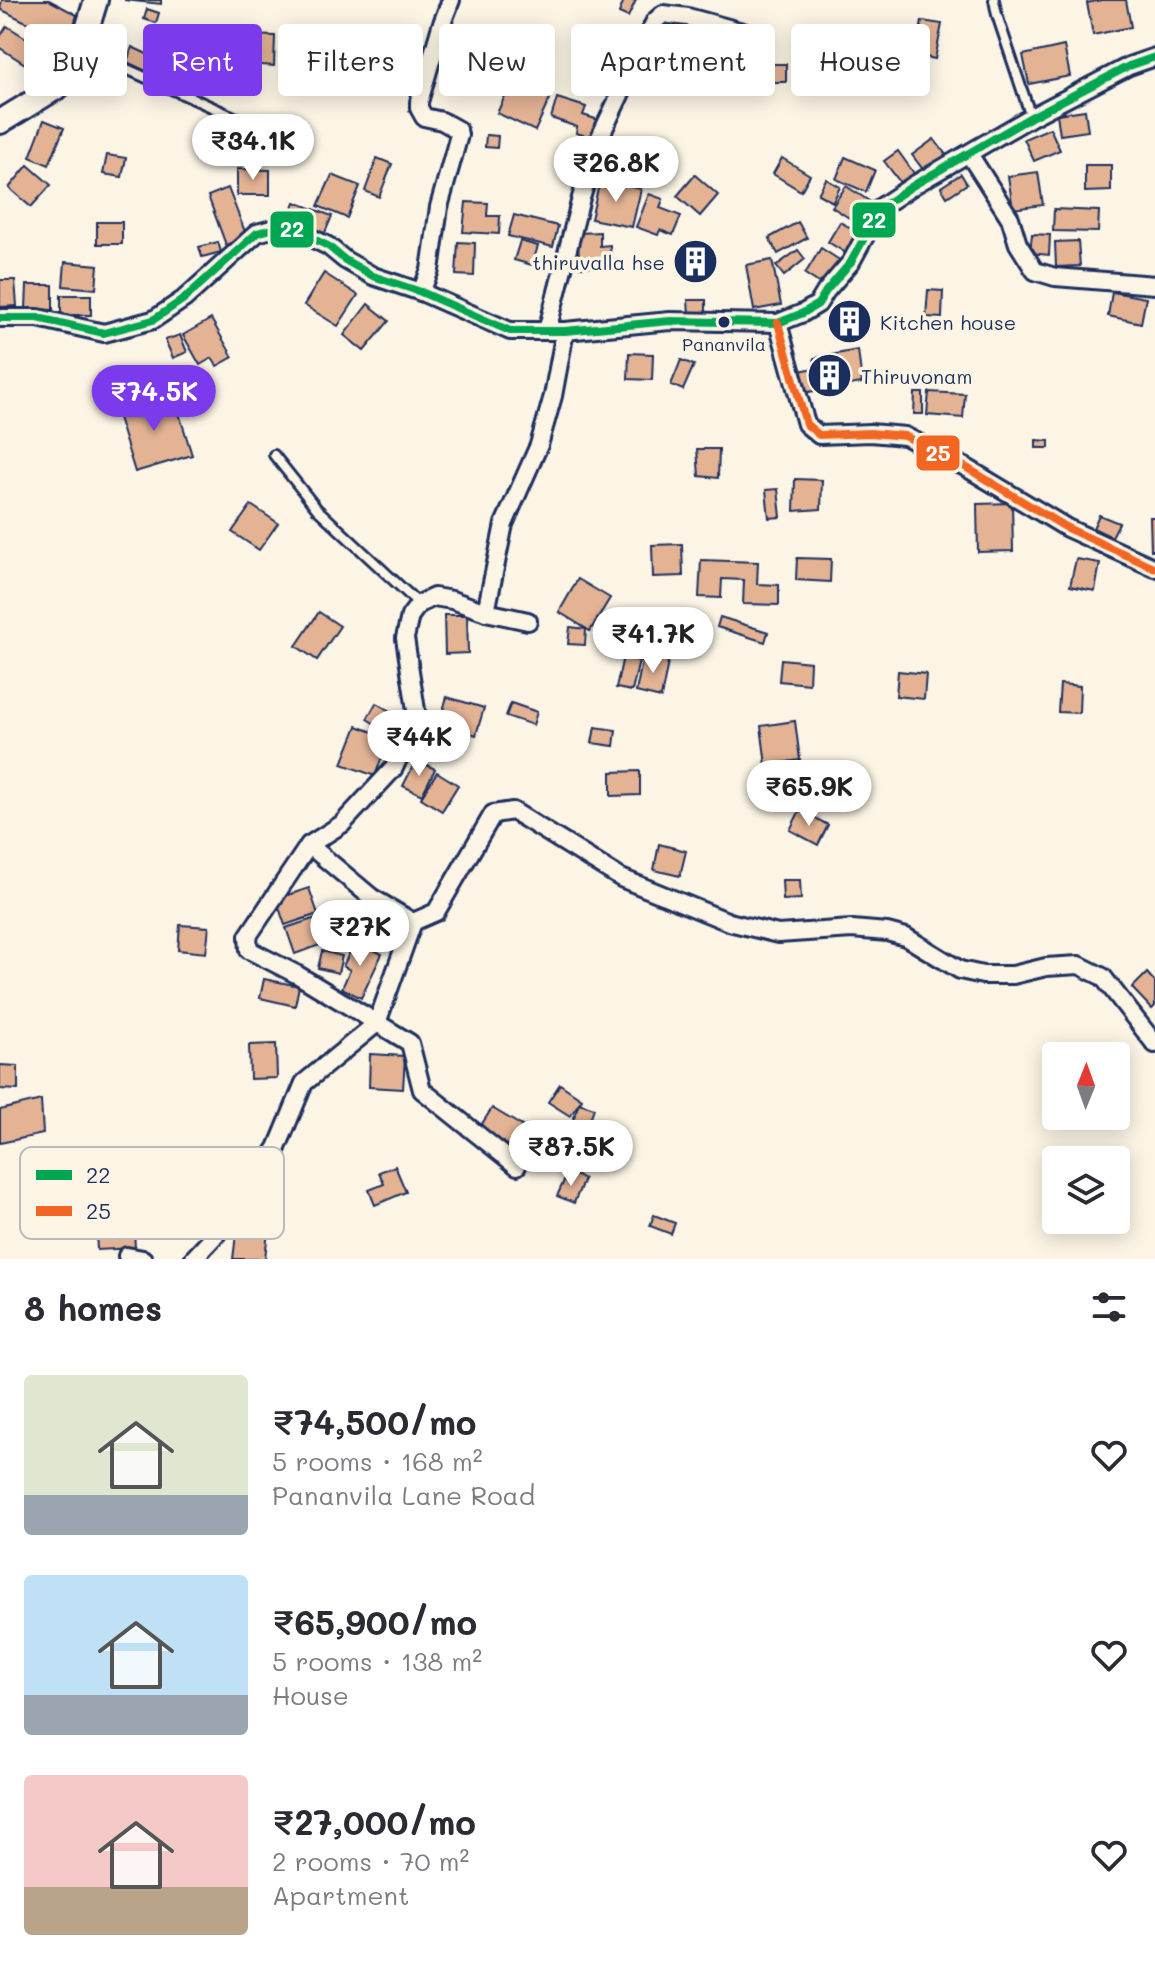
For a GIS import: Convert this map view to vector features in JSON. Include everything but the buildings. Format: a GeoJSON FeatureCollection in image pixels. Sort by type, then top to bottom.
{"type":"FeatureCollection","features":[{"type":"Feature","properties":{"kind":"main road"},"geometry":{"type":"LineString","coordinates":[[89,24],[96,0]]}},
{"type":"Feature","properties":{"kind":"main road"},"geometry":{"type":"LineString","coordinates":[[0,122],[43,96]]}},
{"type":"Feature","properties":{"kind":"street"},"geometry":{"type":"LineString","coordinates":[[421,292],[430,270],[439,207],[459,135],[453,126],[424,117],[419,108],[451,0]]}},
{"type":"Feature","properties":{"kind":"street"},"geometry":{"type":"LineString","coordinates":[[654,24],[663,14],[714,24]]}},
{"type":"Feature","properties":{"kind":"street"},"geometry":{"type":"LineString","coordinates":[[0,318],[38,318],[104,333],[153,320],[184,299],[257,233],[279,227],[295,230],[328,246],[373,276],[421,292],[510,331],[565,331],[670,321],[778,323],[818,304],[851,262],[881,207],[1031,117],[1129,66],[1155,57]]}},
{"type":"Feature","properties":{"kind":"street"},"geometry":{"type":"LineString","coordinates":[[547,331],[581,198],[600,137],[619,96]]}},
{"type":"Feature","properties":{"kind":"street"},"geometry":{"type":"LineString","coordinates":[[969,154],[1010,218],[1018,244],[1035,271],[1055,277],[1155,285]]}},
{"type":"Feature","properties":{"kind":"street"},"geometry":{"type":"LineString","coordinates":[[778,323],[806,424],[819,435],[870,433],[905,436],[967,468],[1067,528],[1155,568]]}},
{"type":"Feature","properties":{"kind":"street"},"geometry":{"type":"LineString","coordinates":[[486,612],[504,524],[539,445],[553,396],[565,331]]}},
{"type":"Feature","properties":{"kind":"street"},"geometry":{"type":"LineString","coordinates":[[517,1166],[422,1090],[410,1043],[298,975],[249,950],[248,936],[309,845],[342,824],[394,768],[417,717],[405,638],[410,616],[419,604],[434,597],[528,621]]}},
{"type":"Feature","properties":{"kind":"street"},"geometry":{"type":"LineString","coordinates":[[277,1147],[304,1083],[377,1023],[413,922],[436,912],[493,814],[513,811],[621,878],[729,922],[778,934],[852,929],[887,932],[906,937],[960,970],[983,975],[1013,975],[1046,967],[1079,965],[1103,977],[1155,1044]]}},
{"type":"Feature","properties":{"kind":"street"},"geometry":{"type":"LineString","coordinates":[[309,845],[371,897],[413,922]]}},
{"type":"Feature","properties":{"kind":"street"},"geometry":{"type":"LineString","coordinates":[[193,1259],[212,1239]]}},
{"type":"Feature","properties":{"kind":"lane"},"geometry":{"type":"LineString","coordinates":[[994,0],[1031,117]]}},
{"type":"Feature","properties":{"kind":"lane"},"geometry":{"type":"LineString","coordinates":[[127,69],[243,121]]}},
{"type":"Feature","properties":{"kind":"lane"},"geometry":{"type":"LineString","coordinates":[[274,455],[317,509],[419,604]]}},
{"type":"Feature","properties":{"kind":"transit line","name":"22"},"geometry":{"type":"LineString","coordinates":[[0,318],[38,318],[104,333],[153,320],[184,299],[257,233],[279,227],[295,230],[328,246],[373,276],[421,292],[510,331],[565,331],[670,321],[778,323],[818,304],[851,262],[881,207],[1031,117],[1129,66],[1155,57]]}},
{"type":"Feature","properties":{"kind":"transit line","name":"25"},"geometry":{"type":"LineString","coordinates":[[778,323],[806,424],[819,435],[870,433],[905,436],[967,468],[1067,528],[1155,568]]}},
{"type":"Feature","properties":{"kind":"place","name":"thiruvalla hse"},"geometry":{"type":"Point","coordinates":[696,262]}},
{"type":"Feature","properties":{"kind":"place","name":"Pananvila"},"geometry":{"type":"Point","coordinates":[724,322]}},
{"type":"Feature","properties":{"kind":"place","name":"Kitchen house"},"geometry":{"type":"Point","coordinates":[849,322]}},
{"type":"Feature","properties":{"kind":"place","name":"Thiruvonam"},"geometry":{"type":"Point","coordinates":[830,376]}}]}
